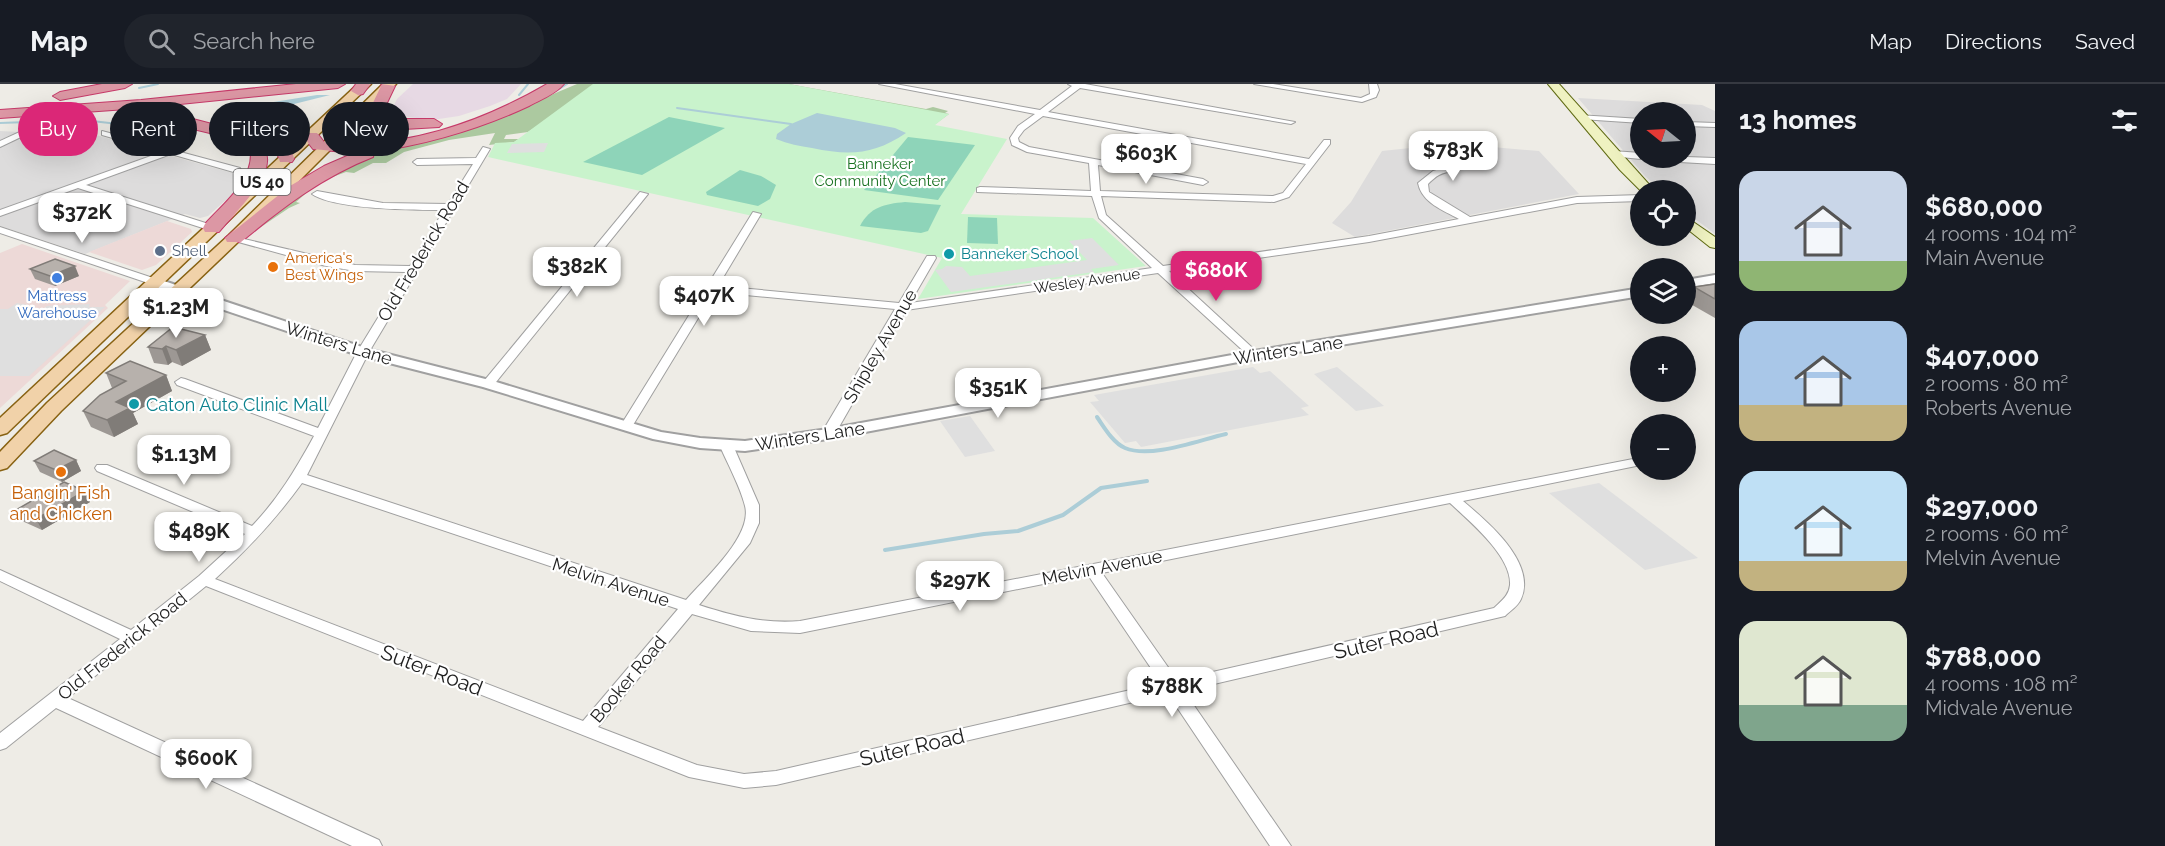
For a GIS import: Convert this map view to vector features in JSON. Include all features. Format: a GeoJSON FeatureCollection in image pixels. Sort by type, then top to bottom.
{"type":"FeatureCollection","features":[{"type":"Feature","properties":{"kind":"highway"},"geometry":{"type":"LineString","coordinates":[[0,105],[125,84]]}},
{"type":"Feature","properties":{"kind":"highway"},"geometry":{"type":"LineString","coordinates":[[0,105],[166,96],[294,84]]}},
{"type":"Feature","properties":{"kind":"highway"},"geometry":{"type":"LineString","coordinates":[[0,115],[141,104],[338,84]]}},
{"type":"Feature","properties":{"kind":"highway"},"geometry":{"type":"LineString","coordinates":[[389,85],[378,107],[380,117],[393,122],[415,125],[455,122],[487,113],[524,97],[538,84]]}},
{"type":"Feature","properties":{"kind":"highway"},"geometry":{"type":"LineString","coordinates":[[234,238],[311,178],[359,156],[496,115],[526,103],[557,84]]}},
{"type":"Feature","properties":{"kind":"highway"},"geometry":{"type":"LineString","coordinates":[[0,115],[90,114],[148,117],[209,127]]}},
{"type":"Feature","properties":{"kind":"highway"},"geometry":{"type":"LineString","coordinates":[[311,136],[315,143],[322,146]]}},
{"type":"Feature","properties":{"kind":"highway"},"geometry":{"type":"LineString","coordinates":[[212,228],[251,183],[260,167],[259,156]]}},
{"type":"Feature","properties":{"kind":"main road"},"geometry":{"type":"LineString","coordinates":[[1553,84],[1638,180]]}},
{"type":"Feature","properties":{"kind":"main road","name":"US 40"},"geometry":{"type":"LineString","coordinates":[[372,102],[389,85]]}},
{"type":"Feature","properties":{"kind":"main road","name":"US 40"},"geometry":{"type":"LineString","coordinates":[[0,429],[362,86]]}},
{"type":"Feature","properties":{"kind":"main road","name":"US 40"},"geometry":{"type":"LineString","coordinates":[[0,464],[54,407],[180,291],[322,151]]}},
{"type":"Feature","properties":{"kind":"main road"},"geometry":{"type":"LineString","coordinates":[[1696,229],[1715,244]]}},
{"type":"Feature","properties":{"kind":"main road"},"geometry":{"type":"LineString","coordinates":[[42,389],[57,393],[54,407]]}},
{"type":"Feature","properties":{"kind":"street"},"geometry":{"type":"LineString","coordinates":[[883,84],[1310,162]]}},
{"type":"Feature","properties":{"kind":"street"},"geometry":{"type":"LineString","coordinates":[[1258,84],[1362,100],[1367,100],[1373,95],[1375,90],[1373,84]]}},
{"type":"Feature","properties":{"kind":"street"},"geometry":{"type":"LineString","coordinates":[[1203,182],[1027,149],[1013,141],[1017,133],[1075,85],[1291,122]]}},
{"type":"Feature","properties":{"kind":"street"},"geometry":{"type":"LineString","coordinates":[[1581,117],[1630,120]]}},
{"type":"Feature","properties":{"kind":"street"},"geometry":{"type":"LineString","coordinates":[[1696,125],[1715,126]]}},
{"type":"Feature","properties":{"kind":"street"},"geometry":{"type":"LineString","coordinates":[[105,133],[110,134]]}},
{"type":"Feature","properties":{"kind":"street"},"geometry":{"type":"LineString","coordinates":[[0,144],[18,136]]}},
{"type":"Feature","properties":{"kind":"street"},"geometry":{"type":"LineString","coordinates":[[980,190],[1274,200],[1286,195],[1327,142]]}},
{"type":"Feature","properties":{"kind":"street","name":"Old Frederick Road"},"geometry":{"type":"LineString","coordinates":[[0,743],[204,580],[255,533],[274,512],[298,477],[363,352],[486,148]]}},
{"type":"Feature","properties":{"kind":"street"},"geometry":{"type":"LineString","coordinates":[[1469,221],[1430,198],[1425,193],[1423,183],[1436,173],[1481,160],[1486,156],[1487,149]]}},
{"type":"Feature","properties":{"kind":"street"},"geometry":{"type":"LineString","coordinates":[[1613,154],[1630,155]]}},
{"type":"Feature","properties":{"kind":"street"},"geometry":{"type":"LineString","coordinates":[[0,213],[157,156]]}},
{"type":"Feature","properties":{"kind":"street"},"geometry":{"type":"LineString","coordinates":[[188,156],[237,170]]}},
{"type":"Feature","properties":{"kind":"street"},"geometry":{"type":"LineString","coordinates":[[1093,160],[1096,194],[1102,216],[1254,355]]}},
{"type":"Feature","properties":{"kind":"street"},"geometry":{"type":"LineString","coordinates":[[1696,160],[1715,161]]}},
{"type":"Feature","properties":{"kind":"street"},"geometry":{"type":"LineString","coordinates":[[417,162],[477,161]]}},
{"type":"Feature","properties":{"kind":"street"},"geometry":{"type":"LineString","coordinates":[[78,185],[212,228]]}},
{"type":"Feature","properties":{"kind":"street"},"geometry":{"type":"LineString","coordinates":[[317,194],[356,204],[384,207],[451,207]]}},
{"type":"Feature","properties":{"kind":"street"},"geometry":{"type":"LineString","coordinates":[[488,384],[644,194]]}},
{"type":"Feature","properties":{"kind":"street","name":"Wesley Avenue"},"geometry":{"type":"LineString","coordinates":[[710,288],[904,307],[1369,239],[1577,200],[1630,198]]}},
{"type":"Feature","properties":{"kind":"street"},"geometry":{"type":"LineString","coordinates":[[627,425],[756,214]]}},
{"type":"Feature","properties":{"kind":"street","name":"Winters Lane"},"geometry":{"type":"LineString","coordinates":[[0,231],[363,352],[488,384],[679,440],[727,446],[777,443],[1254,355],[1630,294]]}},
{"type":"Feature","properties":{"kind":"street"},"geometry":{"type":"LineString","coordinates":[[234,238],[326,263],[356,268],[412,269]]}},
{"type":"Feature","properties":{"kind":"street","name":"Shipley Avenue"},"geometry":{"type":"LineString","coordinates":[[828,434],[932,258]]}},
{"type":"Feature","properties":{"kind":"street"},"geometry":{"type":"LineString","coordinates":[[1696,282],[1715,279]]}},
{"type":"Feature","properties":{"kind":"street"},"geometry":{"type":"LineString","coordinates":[[181,382],[321,434]]}},
{"type":"Feature","properties":{"kind":"street","name":"Booker Road"},"geometry":{"type":"LineString","coordinates":[[585,730],[745,540],[752,527],[754,516],[752,506],[727,446]]}},
{"type":"Feature","properties":{"kind":"street","name":"Melvin Avenue"},"geometry":{"type":"LineString","coordinates":[[298,477],[688,607],[754,627],[777,629],[800,627],[1630,464]]}},
{"type":"Feature","properties":{"kind":"street"},"geometry":{"type":"LineString","coordinates":[[102,468],[255,533]]}},
{"type":"Feature","properties":{"kind":"street","name":"Suter Road"},"geometry":{"type":"LineString","coordinates":[[204,580],[695,772],[744,781],[776,778],[1484,618],[1509,606],[1519,588],[1513,565],[1479,522],[1453,499]]}},
{"type":"Feature","properties":{"kind":"street"},"geometry":{"type":"LineString","coordinates":[[1092,569],[1281,846]]}},
{"type":"Feature","properties":{"kind":"street"},"geometry":{"type":"LineString","coordinates":[[0,575],[133,638]]}},
{"type":"Feature","properties":{"kind":"street"},"geometry":{"type":"LineString","coordinates":[[55,700],[372,846]]}},
{"type":"Feature","properties":{"kind":"shaded area"},"geometry":{"type":"Polygon","coordinates":[[[413,84],[521,84],[507,99],[490,106],[459,116],[432,120],[409,117],[409,102],[396,102],[413,84]]]}},
{"type":"Feature","properties":{"kind":"shaded area"},"geometry":{"type":"Polygon","coordinates":[[[1578,98],[1649,102],[1630,102],[1630,159],[1578,98]]]}},
{"type":"Feature","properties":{"kind":"shaded area"},"geometry":{"type":"Polygon","coordinates":[[[1696,105],[1715,111],[1715,234],[1696,220],[1696,180],[1650,180],[1638,168],[1696,168],[1696,105]]]}},
{"type":"Feature","properties":{"kind":"shaded area"},"geometry":{"type":"Polygon","coordinates":[[[0,131],[18,132],[18,156],[98,156],[98,136],[110,139],[110,156],[172,156],[247,177],[236,191],[208,216],[200,218],[185,214],[85,254],[0,226],[0,131]]]}},
{"type":"Feature","properties":{"kind":"shaded area"},"geometry":{"type":"Polygon","coordinates":[[[548,143],[544,152],[507,153],[512,144],[548,143]]]}},
{"type":"Feature","properties":{"kind":"shaded area"},"geometry":{"type":"Polygon","coordinates":[[[1438,145],[1469,145],[1539,151],[1579,194],[1355,237],[1332,223],[1351,202],[1382,151],[1438,145]]]}},
{"type":"Feature","properties":{"kind":"shaded area"},"geometry":{"type":"Polygon","coordinates":[[[167,221],[191,229],[192,232],[156,265],[142,270],[89,252],[167,221]]]}},
{"type":"Feature","properties":{"kind":"shaded area"},"geometry":{"type":"Polygon","coordinates":[[[1092,238],[1119,265],[1091,269],[1094,272],[951,292],[935,270],[946,266],[962,267],[970,276],[1087,260],[1069,241],[1092,238]]]}},
{"type":"Feature","properties":{"kind":"shaded area"},"geometry":{"type":"Polygon","coordinates":[[[22,244],[130,281],[105,305],[108,308],[0,408],[0,253],[22,244]]]}},
{"type":"Feature","properties":{"kind":"shaded area"},"geometry":{"type":"Polygon","coordinates":[[[17,303],[28,305],[23,309],[90,304],[89,307],[105,307],[29,376],[0,376],[0,309],[8,309],[17,303]]]}},
{"type":"Feature","properties":{"kind":"shaded area"},"geometry":{"type":"Polygon","coordinates":[[[1253,367],[1260,373],[1270,371],[1309,406],[1301,408],[1309,415],[1141,447],[1136,441],[1125,443],[1090,402],[1099,401],[1094,395],[1253,367]]]}},
{"type":"Feature","properties":{"kind":"shaded area"},"geometry":{"type":"Polygon","coordinates":[[[1337,367],[1384,406],[1356,411],[1314,374],[1337,367]]]}},
{"type":"Feature","properties":{"kind":"shaded area"},"geometry":{"type":"Polygon","coordinates":[[[970,416],[995,451],[965,457],[940,421],[970,416]]]}},
{"type":"Feature","properties":{"kind":"shaded area"},"geometry":{"type":"Polygon","coordinates":[[[1599,483],[1698,558],[1645,570],[1549,493],[1599,483]]]}},
{"type":"Feature","properties":{"kind":"green space"},"geometry":{"type":"Polygon","coordinates":[[[577,84],[789,84],[926,109],[933,107],[948,111],[945,113],[949,114],[934,125],[557,113],[528,132],[506,135],[504,139],[519,139],[514,142],[489,145],[495,133],[449,140],[409,151],[409,145],[494,119],[577,84]]]}},
{"type":"Feature","properties":{"kind":"green space","name":"Banneker Community Center"},"geometry":{"type":"Polygon","coordinates":[[[593,84],[789,84],[949,114],[935,125],[1007,139],[961,214],[1093,218],[1146,266],[918,299],[942,258],[488,157],[495,143],[514,142],[593,84]]]}},
{"type":"Feature","properties":{"kind":"green space"},"geometry":{"type":"Polygon","coordinates":[[[669,117],[725,128],[642,175],[583,162],[669,117]]]}},
{"type":"Feature","properties":{"kind":"green space"},"geometry":{"type":"Polygon","coordinates":[[[908,137],[975,145],[938,200],[864,190],[908,137]]]}},
{"type":"Feature","properties":{"kind":"green space"},"geometry":{"type":"Polygon","coordinates":[[[372,156],[397,156],[386,163],[373,163],[354,173],[346,172],[319,182],[296,202],[300,203],[258,229],[333,170],[372,156]]]}},
{"type":"Feature","properties":{"kind":"green space"},"geometry":{"type":"Polygon","coordinates":[[[740,170],[761,176],[776,185],[770,199],[758,206],[707,195],[706,192],[740,170]]]}},
{"type":"Feature","properties":{"kind":"green space"},"geometry":{"type":"Polygon","coordinates":[[[905,202],[941,205],[928,231],[921,233],[860,226],[868,215],[878,208],[905,202]]]}},
{"type":"Feature","properties":{"kind":"green space"},"geometry":{"type":"Polygon","coordinates":[[[968,217],[997,218],[998,244],[967,243],[968,217]]]}},
{"type":"Feature","properties":{"kind":"water"},"geometry":{"type":"Polygon","coordinates":[[[317,95],[330,95],[302,102],[274,102],[317,95]]]}},
{"type":"Feature","properties":{"kind":"water"},"geometry":{"type":"Polygon","coordinates":[[[817,113],[895,128],[906,133],[872,150],[850,153],[826,151],[776,139],[777,134],[791,124],[817,113]]]}},
{"type":"Feature","properties":{"kind":"building"},"geometry":{"type":"Polygon","coordinates":[[[55,259],[75,266],[50,276],[30,269],[55,259]]]}},
{"type":"Feature","properties":{"kind":"building"},"geometry":{"type":"Polygon","coordinates":[[[1715,284],[1715,299],[1696,288],[1715,284]]]}},
{"type":"Feature","properties":{"kind":"building"},"geometry":{"type":"Polygon","coordinates":[[[173,327],[205,335],[176,350],[166,346],[162,349],[148,347],[173,327]]]}},
{"type":"Feature","properties":{"kind":"building"},"geometry":{"type":"Polygon","coordinates":[[[130,361],[166,375],[116,402],[130,408],[107,420],[83,411],[100,395],[126,381],[106,373],[130,361]]]}},
{"type":"Feature","properties":{"kind":"building"},"geometry":{"type":"Polygon","coordinates":[[[54,450],[76,460],[56,470],[34,461],[54,450]]]}},
{"type":"Feature","properties":{"kind":"building"},"geometry":{"type":"Polygon","coordinates":[[[64,482],[85,491],[36,519],[16,510],[64,482]]]}},
{"type":"Feature","properties":{"kind":"waterway"},"geometry":{"type":"LineString","coordinates":[[139,88],[158,84]]}},
{"type":"Feature","properties":{"kind":"waterway"},"geometry":{"type":"LineString","coordinates":[[519,95],[528,84]]}},
{"type":"Feature","properties":{"kind":"waterway"},"geometry":{"type":"LineString","coordinates":[[556,91],[567,84]]}},
{"type":"Feature","properties":{"kind":"waterway"},"geometry":{"type":"LineString","coordinates":[[677,108],[791,124]]}},
{"type":"Feature","properties":{"kind":"waterway"},"geometry":{"type":"LineString","coordinates":[[0,123],[83,120],[110,123]]}},
{"type":"Feature","properties":{"kind":"waterway"},"geometry":{"type":"LineString","coordinates":[[1097,417],[1117,442],[1125,448],[1136,451],[1161,450],[1226,434]]}},
{"type":"Feature","properties":{"kind":"waterway"},"geometry":{"type":"LineString","coordinates":[[885,550],[984,534],[1018,531],[1063,515],[1101,488],[1147,481]]}},
{"type":"Feature","properties":{"kind":"place","name":"Shell"},"geometry":{"type":"Point","coordinates":[160,251]}},
{"type":"Feature","properties":{"kind":"place","name":"Banneker School"},"geometry":{"type":"Point","coordinates":[949,254]}},
{"type":"Feature","properties":{"kind":"place","name":"America's Best Wings"},"geometry":{"type":"Point","coordinates":[273,267]}},
{"type":"Feature","properties":{"kind":"place","name":"Mattress Warehouse"},"geometry":{"type":"Point","coordinates":[57,278]}},
{"type":"Feature","properties":{"kind":"place","name":"Caton Auto Clinic Mall"},"geometry":{"type":"Point","coordinates":[134,404]}},
{"type":"Feature","properties":{"kind":"place","name":"Bangin' Fish and Chicken"},"geometry":{"type":"Point","coordinates":[61,472]}}]}
